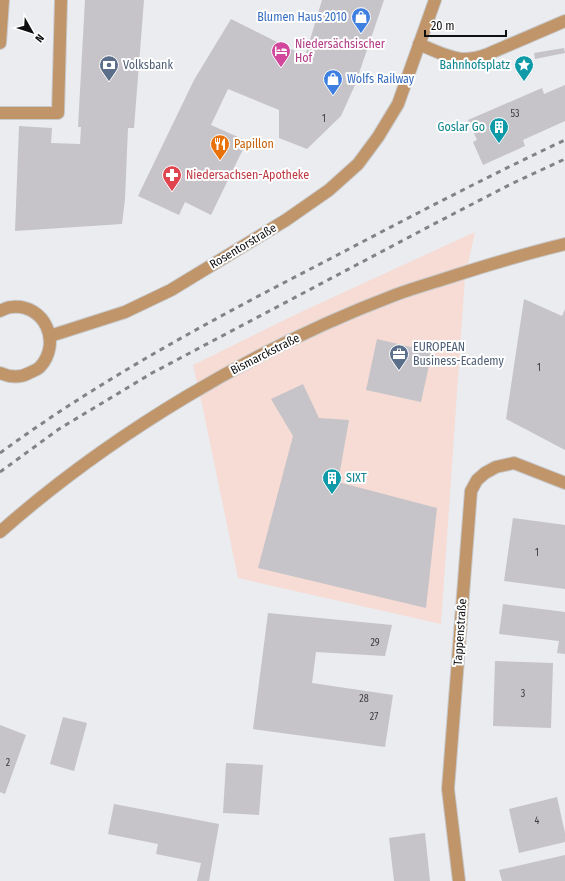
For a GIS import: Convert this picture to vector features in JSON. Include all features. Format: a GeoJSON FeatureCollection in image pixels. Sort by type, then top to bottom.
{"type":"FeatureCollection","features":[{"type":"Feature","properties":{"kind":"street"},"geometry":{"type":"LineString","coordinates":[[0,43],[3,0]]}},
{"type":"Feature","properties":{"kind":"street"},"geometry":{"type":"LineString","coordinates":[[0,113],[58,113],[60,0]]}},
{"type":"Feature","properties":{"kind":"street","name":"Rosentorstraße"},"geometry":{"type":"LineString","coordinates":[[50,336],[125,312],[164,293],[286,220],[330,190],[358,164],[378,137],[398,104],[434,0]]}},
{"type":"Feature","properties":{"kind":"street"},"geometry":{"type":"LineString","coordinates":[[419,44],[446,55],[463,59],[476,58],[565,20]]}},
{"type":"Feature","properties":{"kind":"street","name":"Bismarckstraße"},"geometry":{"type":"LineString","coordinates":[[0,532],[63,479],[148,421],[231,371],[348,314],[396,295],[494,263],[565,244]]}},
{"type":"Feature","properties":{"kind":"street"},"geometry":{"type":"LineString","coordinates":[[0,311],[11,307],[24,308],[37,314],[46,323],[50,336],[49,353],[39,368],[24,376],[7,376],[0,373]]}},
{"type":"Feature","properties":{"kind":"street","name":"Tappenstraße"},"geometry":{"type":"LineString","coordinates":[[459,881],[448,789],[471,490],[477,480],[485,473],[496,467],[514,463],[565,483]]}},
{"type":"Feature","properties":{"kind":"shaded area"},"geometry":{"type":"Polygon","coordinates":[[[475,232],[465,277],[441,624],[238,578],[193,365],[303,311],[475,232]]]}},
{"type":"Feature","properties":{"kind":"building","name":"Volksbank"},"geometry":{"type":"Polygon","coordinates":[[[85,0],[144,0],[134,128],[128,128],[125,199],[122,224],[15,231],[19,126],[52,128],[51,143],[80,144],[81,127],[78,127],[85,0]]]}},
{"type":"Feature","properties":{"kind":"building","name":"Niedersächsischer Hof"},"geometry":{"type":"Polygon","coordinates":[[[322,0],[384,0],[355,85],[341,116],[307,149],[279,138],[279,110],[228,89],[211,125],[247,141],[211,215],[185,202],[179,215],[138,196],[194,80],[231,19],[305,56],[322,0]]]}},
{"type":"Feature","properties":{"kind":"building"},"geometry":{"type":"Polygon","coordinates":[[[564,48],[565,53],[535,59],[534,53],[564,48]]]}},
{"type":"Feature","properties":{"kind":"building"},"geometry":{"type":"Polygon","coordinates":[[[565,85],[565,121],[523,140],[525,146],[483,165],[473,142],[477,140],[468,120],[542,88],[544,94],[565,85]]]}},
{"type":"Feature","properties":{"kind":"building"},"geometry":{"type":"Polygon","coordinates":[[[524,299],[562,316],[565,309],[565,450],[506,419],[524,299]]]}},
{"type":"Feature","properties":{"kind":"building","name":"EUROPEAN Business-Ecademy"},"geometry":{"type":"Polygon","coordinates":[[[377,339],[432,352],[421,402],[366,390],[377,339]]]}},
{"type":"Feature","properties":{"kind":"building","name":"SIXT"},"geometry":{"type":"Polygon","coordinates":[[[303,384],[319,418],[349,420],[338,482],[437,508],[426,608],[258,568],[293,436],[271,399],[303,384]]]}},
{"type":"Feature","properties":{"kind":"building"},"geometry":{"type":"Polygon","coordinates":[[[513,518],[565,525],[565,589],[504,581],[513,518]]]}},
{"type":"Feature","properties":{"kind":"building"},"geometry":{"type":"Polygon","coordinates":[[[503,604],[565,612],[565,654],[557,653],[559,641],[499,634],[503,604]]]}},
{"type":"Feature","properties":{"kind":"building"},"geometry":{"type":"Polygon","coordinates":[[[268,613],[392,625],[385,656],[316,652],[312,683],[393,695],[385,747],[253,729],[268,613]]]}},
{"type":"Feature","properties":{"kind":"building"},"geometry":{"type":"Polygon","coordinates":[[[495,661],[553,663],[551,728],[493,726],[495,661]]]}},
{"type":"Feature","properties":{"kind":"building"},"geometry":{"type":"Polygon","coordinates":[[[63,717],[87,723],[74,771],[50,764],[63,717]]]}},
{"type":"Feature","properties":{"kind":"building"},"geometry":{"type":"Polygon","coordinates":[[[0,725],[26,735],[5,794],[0,792],[0,725]]]}},
{"type":"Feature","properties":{"kind":"building"},"geometry":{"type":"Polygon","coordinates":[[[226,763],[263,765],[259,815],[223,813],[226,763]]]}},
{"type":"Feature","properties":{"kind":"building"},"geometry":{"type":"Polygon","coordinates":[[[557,797],[565,833],[565,842],[519,853],[509,809],[557,797]]]}},
{"type":"Feature","properties":{"kind":"building"},"geometry":{"type":"Polygon","coordinates":[[[114,804],[219,824],[209,881],[197,881],[201,863],[156,854],[158,844],[108,834],[114,804]]]}},
{"type":"Feature","properties":{"kind":"building"},"geometry":{"type":"Polygon","coordinates":[[[425,833],[430,881],[394,881],[389,838],[425,833]]]}},
{"type":"Feature","properties":{"kind":"building"},"geometry":{"type":"Polygon","coordinates":[[[565,855],[565,881],[502,881],[499,870],[565,855]]]}},
{"type":"Feature","properties":{"kind":"railway"},"geometry":{"type":"LineString","coordinates":[[0,453],[78,400],[158,351],[199,328],[504,169],[565,140]]}},
{"type":"Feature","properties":{"kind":"railway"},"geometry":{"type":"LineString","coordinates":[[0,472],[59,429],[152,373],[511,184],[565,159]]}},
{"type":"Feature","properties":{"kind":"place","name":"Blumen Haus 2010"},"geometry":{"type":"Point","coordinates":[361,34]}},
{"type":"Feature","properties":{"kind":"place","name":"Niedersächsischer Hof"},"geometry":{"type":"Point","coordinates":[281,68]}},
{"type":"Feature","properties":{"kind":"place","name":"Volksbank"},"geometry":{"type":"Point","coordinates":[109,82]}},
{"type":"Feature","properties":{"kind":"place","name":"Bahnhofsplatz"},"geometry":{"type":"Point","coordinates":[524,82]}},
{"type":"Feature","properties":{"kind":"place","name":"Wolfs Railway"},"geometry":{"type":"Point","coordinates":[333,96]}},
{"type":"Feature","properties":{"kind":"place","name":"Goslar Go"},"geometry":{"type":"Point","coordinates":[499,144]}},
{"type":"Feature","properties":{"kind":"place","name":"Papillon"},"geometry":{"type":"Point","coordinates":[220,161]}},
{"type":"Feature","properties":{"kind":"place","name":"Niedersachsen-Apotheke"},"geometry":{"type":"Point","coordinates":[172,192]}},
{"type":"Feature","properties":{"kind":"place","name":"EUROPEAN Business-Ecademy"},"geometry":{"type":"Point","coordinates":[399,371]}},
{"type":"Feature","properties":{"kind":"place","name":"SIXT"},"geometry":{"type":"Point","coordinates":[332,495]}}]}
